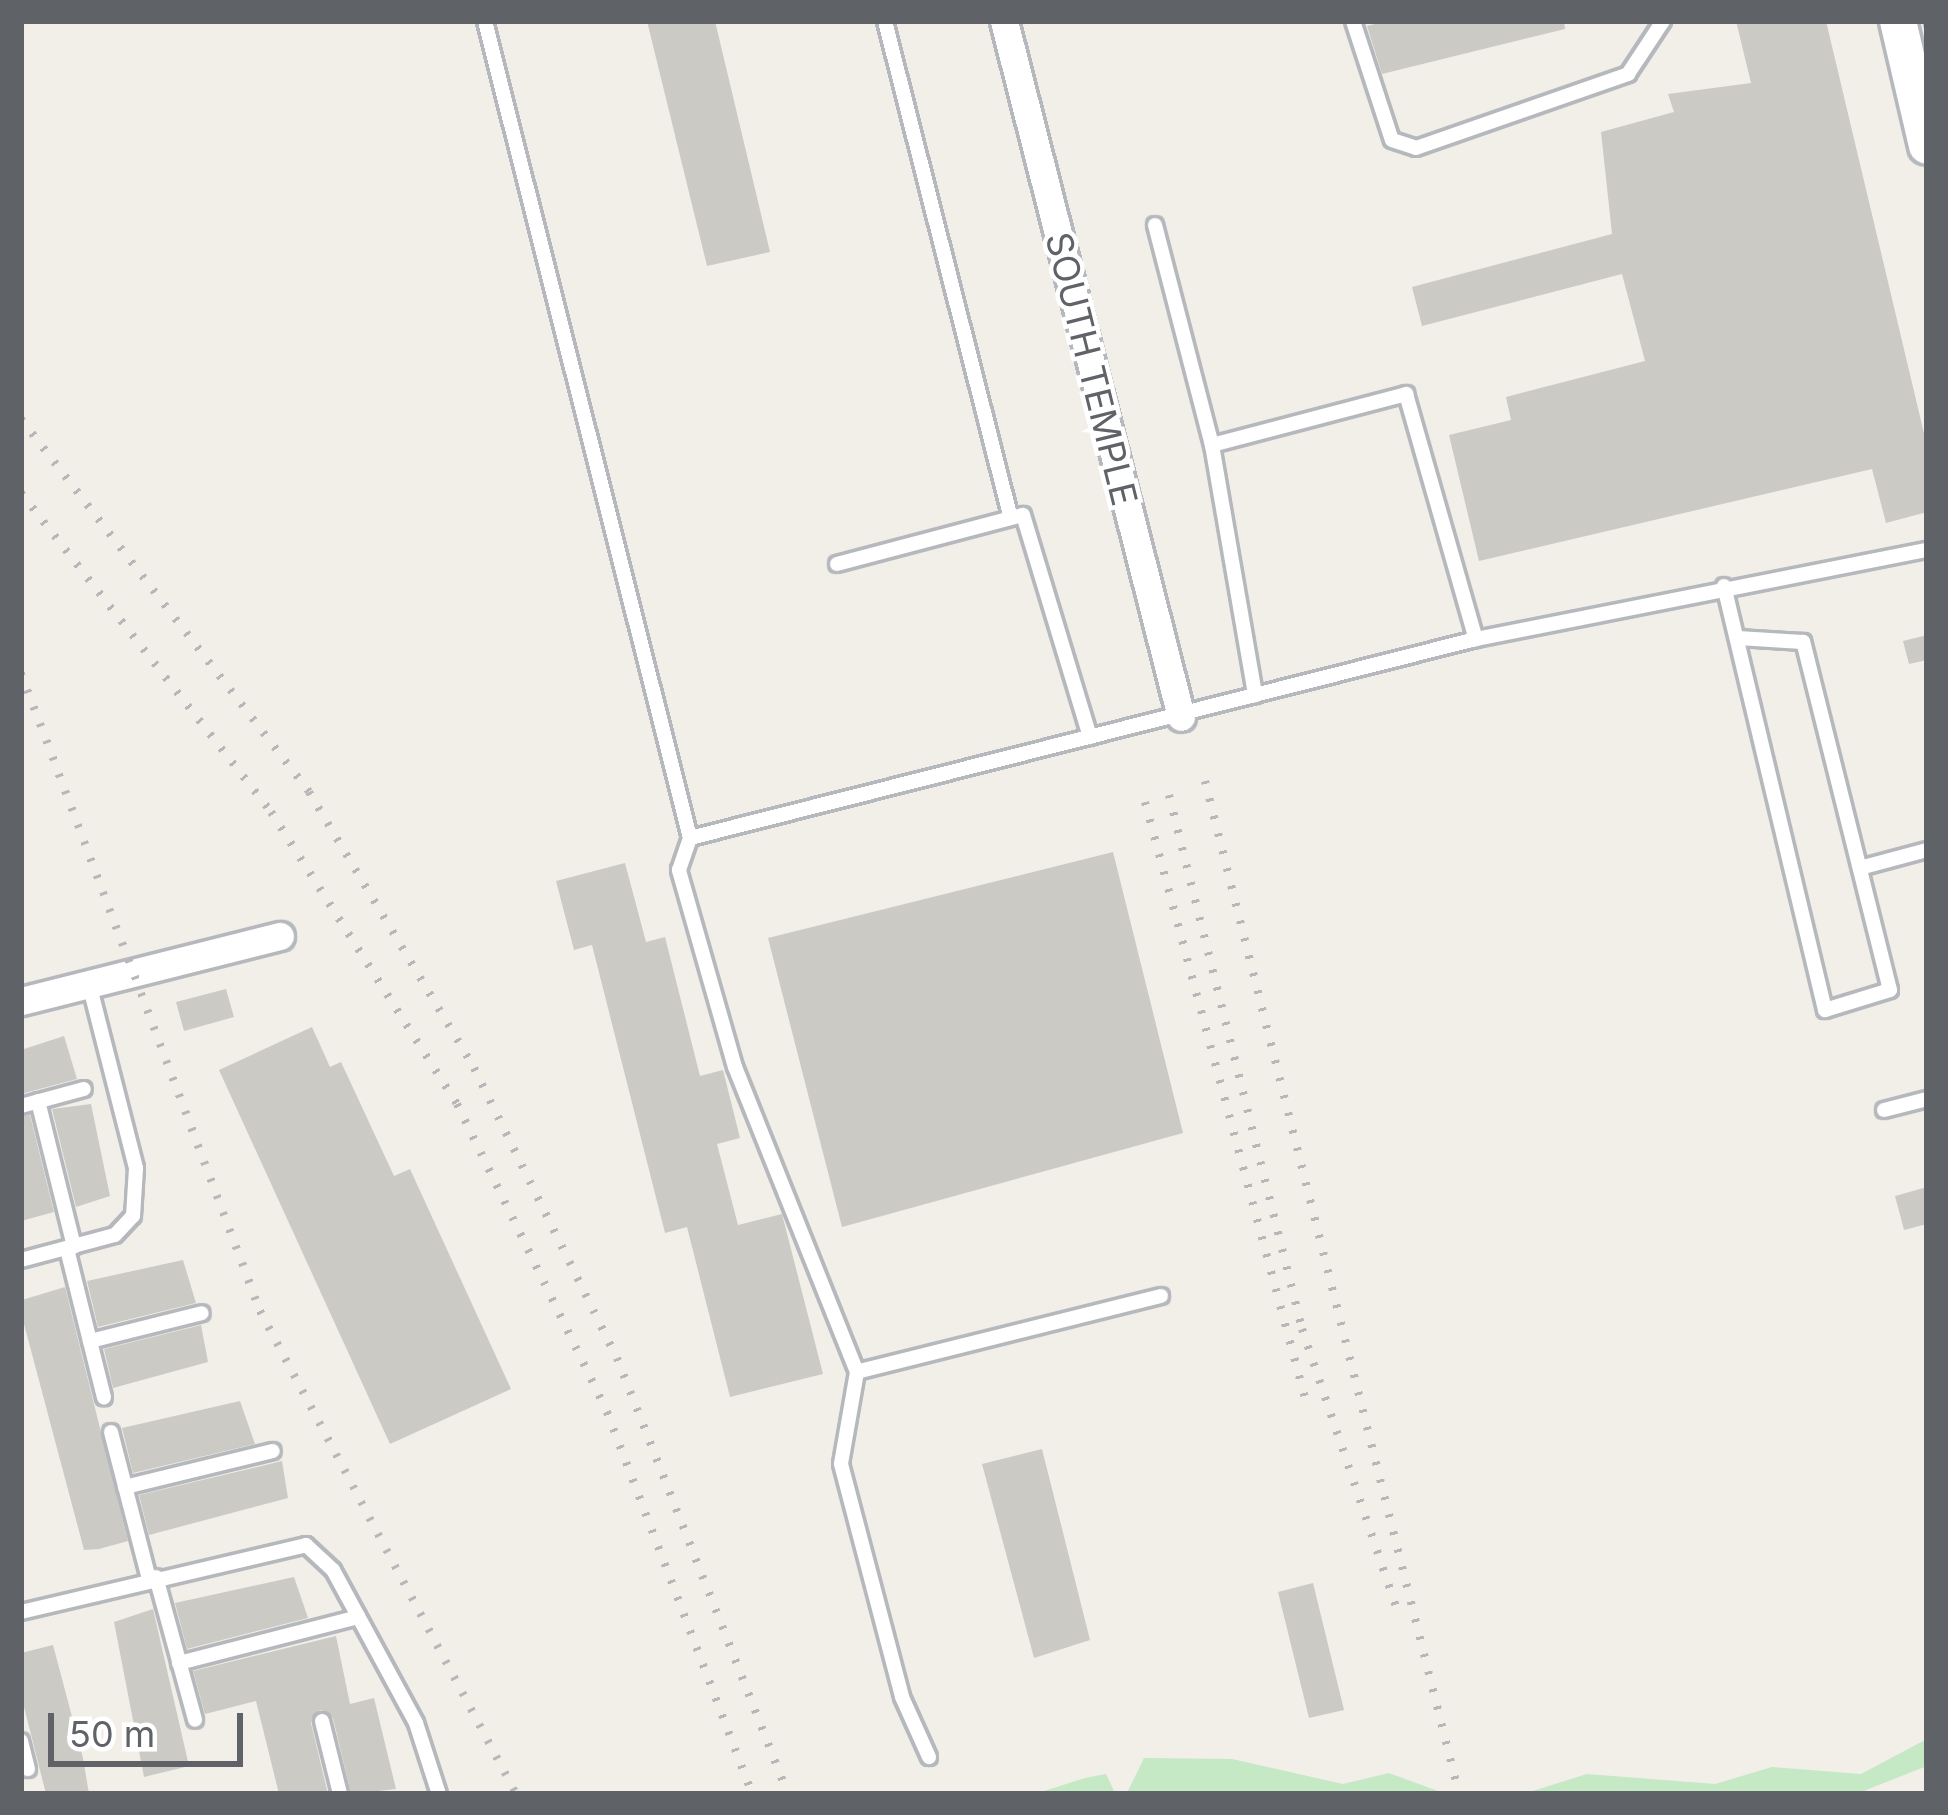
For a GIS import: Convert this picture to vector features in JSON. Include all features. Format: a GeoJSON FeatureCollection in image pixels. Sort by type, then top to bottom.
{"type":"FeatureCollection","features":[{"type":"Feature","properties":{"kind":"main road"},"geometry":{"type":"LineString","coordinates":[[1898,21],[1927,146]]}},
{"type":"Feature","properties":{"kind":"street","name":"SOUTH TEMPLE"},"geometry":{"type":"LineString","coordinates":[[1004,21],[1181,717]]}},
{"type":"Feature","properties":{"kind":"street"},"geometry":{"type":"LineString","coordinates":[[21,1001],[280,936]]}},
{"type":"Feature","properties":{"kind":"lane"},"geometry":{"type":"LineString","coordinates":[[485,21],[690,838],[680,870],[735,1067],[857,1372],[841,1463],[902,1697],[929,1757]]}},
{"type":"Feature","properties":{"kind":"lane"},"geometry":{"type":"LineString","coordinates":[[884,21],[1009,511],[1029,525],[1090,737]]}},
{"type":"Feature","properties":{"kind":"lane"},"geometry":{"type":"LineString","coordinates":[[1353,21],[1392,140],[1416,148],[1628,74],[1663,21]]}},
{"type":"Feature","properties":{"kind":"lane"},"geometry":{"type":"LineString","coordinates":[[1155,225],[1212,445],[1255,695]]}},
{"type":"Feature","properties":{"kind":"lane"},"geometry":{"type":"LineString","coordinates":[[1212,445],[1406,394],[1476,640]]}},
{"type":"Feature","properties":{"kind":"lane"},"geometry":{"type":"LineString","coordinates":[[838,564],[1009,511]]}},
{"type":"Feature","properties":{"kind":"lane"},"geometry":{"type":"LineString","coordinates":[[690,838],[1476,640],[1724,586],[1927,550]]}},
{"type":"Feature","properties":{"kind":"lane"},"geometry":{"type":"LineString","coordinates":[[1724,586],[1826,1010],[1891,990],[1803,642],[1737,638]]}},
{"type":"Feature","properties":{"kind":"lane"},"geometry":{"type":"LineString","coordinates":[[1860,868],[1927,850]]}},
{"type":"Feature","properties":{"kind":"lane"},"geometry":{"type":"LineString","coordinates":[[21,1260],[125,1228],[139,1187],[89,984]]}},
{"type":"Feature","properties":{"kind":"lane"},"geometry":{"type":"LineString","coordinates":[[21,1106],[84,1089]]}},
{"type":"Feature","properties":{"kind":"lane"},"geometry":{"type":"LineString","coordinates":[[1884,1110],[1927,1099]]}},
{"type":"Feature","properties":{"kind":"lane"},"geometry":{"type":"LineString","coordinates":[[38,1102],[104,1397]]}},
{"type":"Feature","properties":{"kind":"lane"},"geometry":{"type":"LineString","coordinates":[[857,1372],[1161,1296]]}},
{"type":"Feature","properties":{"kind":"lane"},"geometry":{"type":"LineString","coordinates":[[90,1340],[202,1313]]}},
{"type":"Feature","properties":{"kind":"lane"},"geometry":{"type":"LineString","coordinates":[[111,1432],[195,1720]]}},
{"type":"Feature","properties":{"kind":"lane"},"geometry":{"type":"LineString","coordinates":[[125,1487],[273,1451]]}},
{"type":"Feature","properties":{"kind":"lane"},"geometry":{"type":"LineString","coordinates":[[21,1612],[305,1545],[358,1617],[416,1723],[439,1794]]}},
{"type":"Feature","properties":{"kind":"lane"},"geometry":{"type":"LineString","coordinates":[[179,1663],[358,1617]]}},
{"type":"Feature","properties":{"kind":"lane"},"geometry":{"type":"LineString","coordinates":[[322,1720],[340,1794]]}},
{"type":"Feature","properties":{"kind":"lane"},"geometry":{"type":"LineString","coordinates":[[21,1741],[28,1769]]}},
{"type":"Feature","properties":{"kind":"green space"},"geometry":{"type":"Polygon","coordinates":[[[1927,1739],[1927,1766],[1856,1794],[1523,1794],[1587,1774],[1715,1784],[1772,1767],[1861,1774],[1927,1739]]]}},
{"type":"Feature","properties":{"kind":"green space"},"geometry":{"type":"Polygon","coordinates":[[[1144,1758],[1232,1759],[1343,1784],[1389,1773],[1446,1794],[1127,1793],[1144,1758]]]}},
{"type":"Feature","properties":{"kind":"green space"},"geometry":{"type":"Polygon","coordinates":[[[1106,1774],[1115,1793],[1035,1794],[1085,1778],[1106,1774]]]}},
{"type":"Feature","properties":{"kind":"building"},"geometry":{"type":"Polygon","coordinates":[[[647,21],[715,21],[770,252],[707,266],[647,21]]]}},
{"type":"Feature","properties":{"kind":"building"},"geometry":{"type":"Polygon","coordinates":[[[1387,21],[1564,21],[1565,29],[1382,74],[1367,26],[1387,21]]]}},
{"type":"Feature","properties":{"kind":"building"},"geometry":{"type":"Polygon","coordinates":[[[1736,21],[1826,21],[1927,446],[1927,512],[1886,523],[1872,469],[1479,561],[1449,435],[1511,420],[1506,397],[1645,361],[1622,274],[1422,326],[1412,287],[1612,234],[1601,132],[1674,112],[1668,94],[1751,83],[1736,21]]]}},
{"type":"Feature","properties":{"kind":"building"},"geometry":{"type":"Polygon","coordinates":[[[1927,635],[1927,660],[1909,664],[1903,641],[1927,635]]]}},
{"type":"Feature","properties":{"kind":"building"},"geometry":{"type":"Polygon","coordinates":[[[1113,852],[1183,1133],[842,1227],[768,938],[1113,852]]]}},
{"type":"Feature","properties":{"kind":"building"},"geometry":{"type":"Polygon","coordinates":[[[625,863],[646,942],[665,937],[700,1076],[723,1070],[740,1138],[717,1144],[738,1225],[782,1214],[823,1374],[730,1397],[687,1227],[665,1233],[592,945],[574,950],[556,881],[625,863]]]}},
{"type":"Feature","properties":{"kind":"building"},"geometry":{"type":"Polygon","coordinates":[[[226,989],[234,1017],[184,1031],[176,1002],[226,989]]]}},
{"type":"Feature","properties":{"kind":"building"},"geometry":{"type":"Polygon","coordinates":[[[312,1027],[330,1067],[341,1062],[394,1176],[410,1169],[511,1389],[390,1444],[219,1070],[312,1027]]]}},
{"type":"Feature","properties":{"kind":"building"},"geometry":{"type":"Polygon","coordinates":[[[64,1036],[77,1079],[21,1094],[21,1050],[64,1036]]]}},
{"type":"Feature","properties":{"kind":"building"},"geometry":{"type":"Polygon","coordinates":[[[91,1104],[110,1196],[76,1207],[52,1109],[91,1104]]]}},
{"type":"Feature","properties":{"kind":"building"},"geometry":{"type":"Polygon","coordinates":[[[30,1115],[54,1212],[21,1221],[21,1117],[30,1115]]]}},
{"type":"Feature","properties":{"kind":"building"},"geometry":{"type":"Polygon","coordinates":[[[1927,1187],[1927,1224],[1904,1230],[1895,1196],[1927,1187]]]}},
{"type":"Feature","properties":{"kind":"building"},"geometry":{"type":"Polygon","coordinates":[[[183,1260],[196,1303],[98,1327],[87,1281],[183,1260]]]}},
{"type":"Feature","properties":{"kind":"building"},"geometry":{"type":"Polygon","coordinates":[[[65,1287],[128,1541],[99,1549],[84,1550],[24,1324],[22,1300],[65,1287]]]}},
{"type":"Feature","properties":{"kind":"building"},"geometry":{"type":"Polygon","coordinates":[[[201,1325],[208,1362],[113,1388],[104,1349],[201,1325]]]}},
{"type":"Feature","properties":{"kind":"building"},"geometry":{"type":"Polygon","coordinates":[[[240,1401],[255,1444],[133,1473],[122,1428],[240,1401]]]}},
{"type":"Feature","properties":{"kind":"building"},"geometry":{"type":"Polygon","coordinates":[[[1042,1449],[1090,1640],[1034,1658],[982,1464],[1042,1449]]]}},
{"type":"Feature","properties":{"kind":"building"},"geometry":{"type":"Polygon","coordinates":[[[282,1461],[288,1498],[149,1535],[139,1495],[282,1461]]]}},
{"type":"Feature","properties":{"kind":"building"},"geometry":{"type":"Polygon","coordinates":[[[294,1577],[308,1618],[187,1649],[175,1603],[294,1577]]]}},
{"type":"Feature","properties":{"kind":"building"},"geometry":{"type":"Polygon","coordinates":[[[1313,1583],[1344,1710],[1309,1718],[1278,1592],[1313,1583]]]}},
{"type":"Feature","properties":{"kind":"building"},"geometry":{"type":"Polygon","coordinates":[[[153,1609],[189,1766],[144,1777],[114,1622],[153,1609]]]}},
{"type":"Feature","properties":{"kind":"building"},"geometry":{"type":"Polygon","coordinates":[[[336,1636],[350,1704],[374,1698],[396,1789],[351,1794],[333,1718],[320,1710],[311,1723],[328,1794],[279,1794],[256,1701],[205,1714],[193,1671],[336,1636]]]}},
{"type":"Feature","properties":{"kind":"building"},"geometry":{"type":"Polygon","coordinates":[[[53,1645],[89,1794],[46,1794],[21,1695],[21,1653],[53,1645]]]}},
{"type":"Feature","properties":{"kind":"tram line"},"geometry":{"type":"LineString","coordinates":[[1923,21],[1927,36]]}},
{"type":"Feature","properties":{"kind":"railway"},"geometry":{"type":"LineString","coordinates":[[21,419],[309,792],[474,1068],[617,1358],[788,1794]]}},
{"type":"Feature","properties":{"kind":"railway"},"geometry":{"type":"LineString","coordinates":[[21,493],[271,812],[457,1104],[607,1412],[752,1794]]}},
{"type":"Feature","properties":{"kind":"railway"},"geometry":{"type":"LineString","coordinates":[[21,673],[260,1311],[516,1794]]}},
{"type":"Feature","properties":{"kind":"railway"},"geometry":{"type":"LineString","coordinates":[[1205,781],[1459,1794]]}},
{"type":"Feature","properties":{"kind":"railway"},"geometry":{"type":"LineString","coordinates":[[1169,795],[1302,1329],[1399,1615]]}},
{"type":"Feature","properties":{"kind":"railway"},"geometry":{"type":"LineString","coordinates":[[1145,802],[1305,1398]]}}]}
